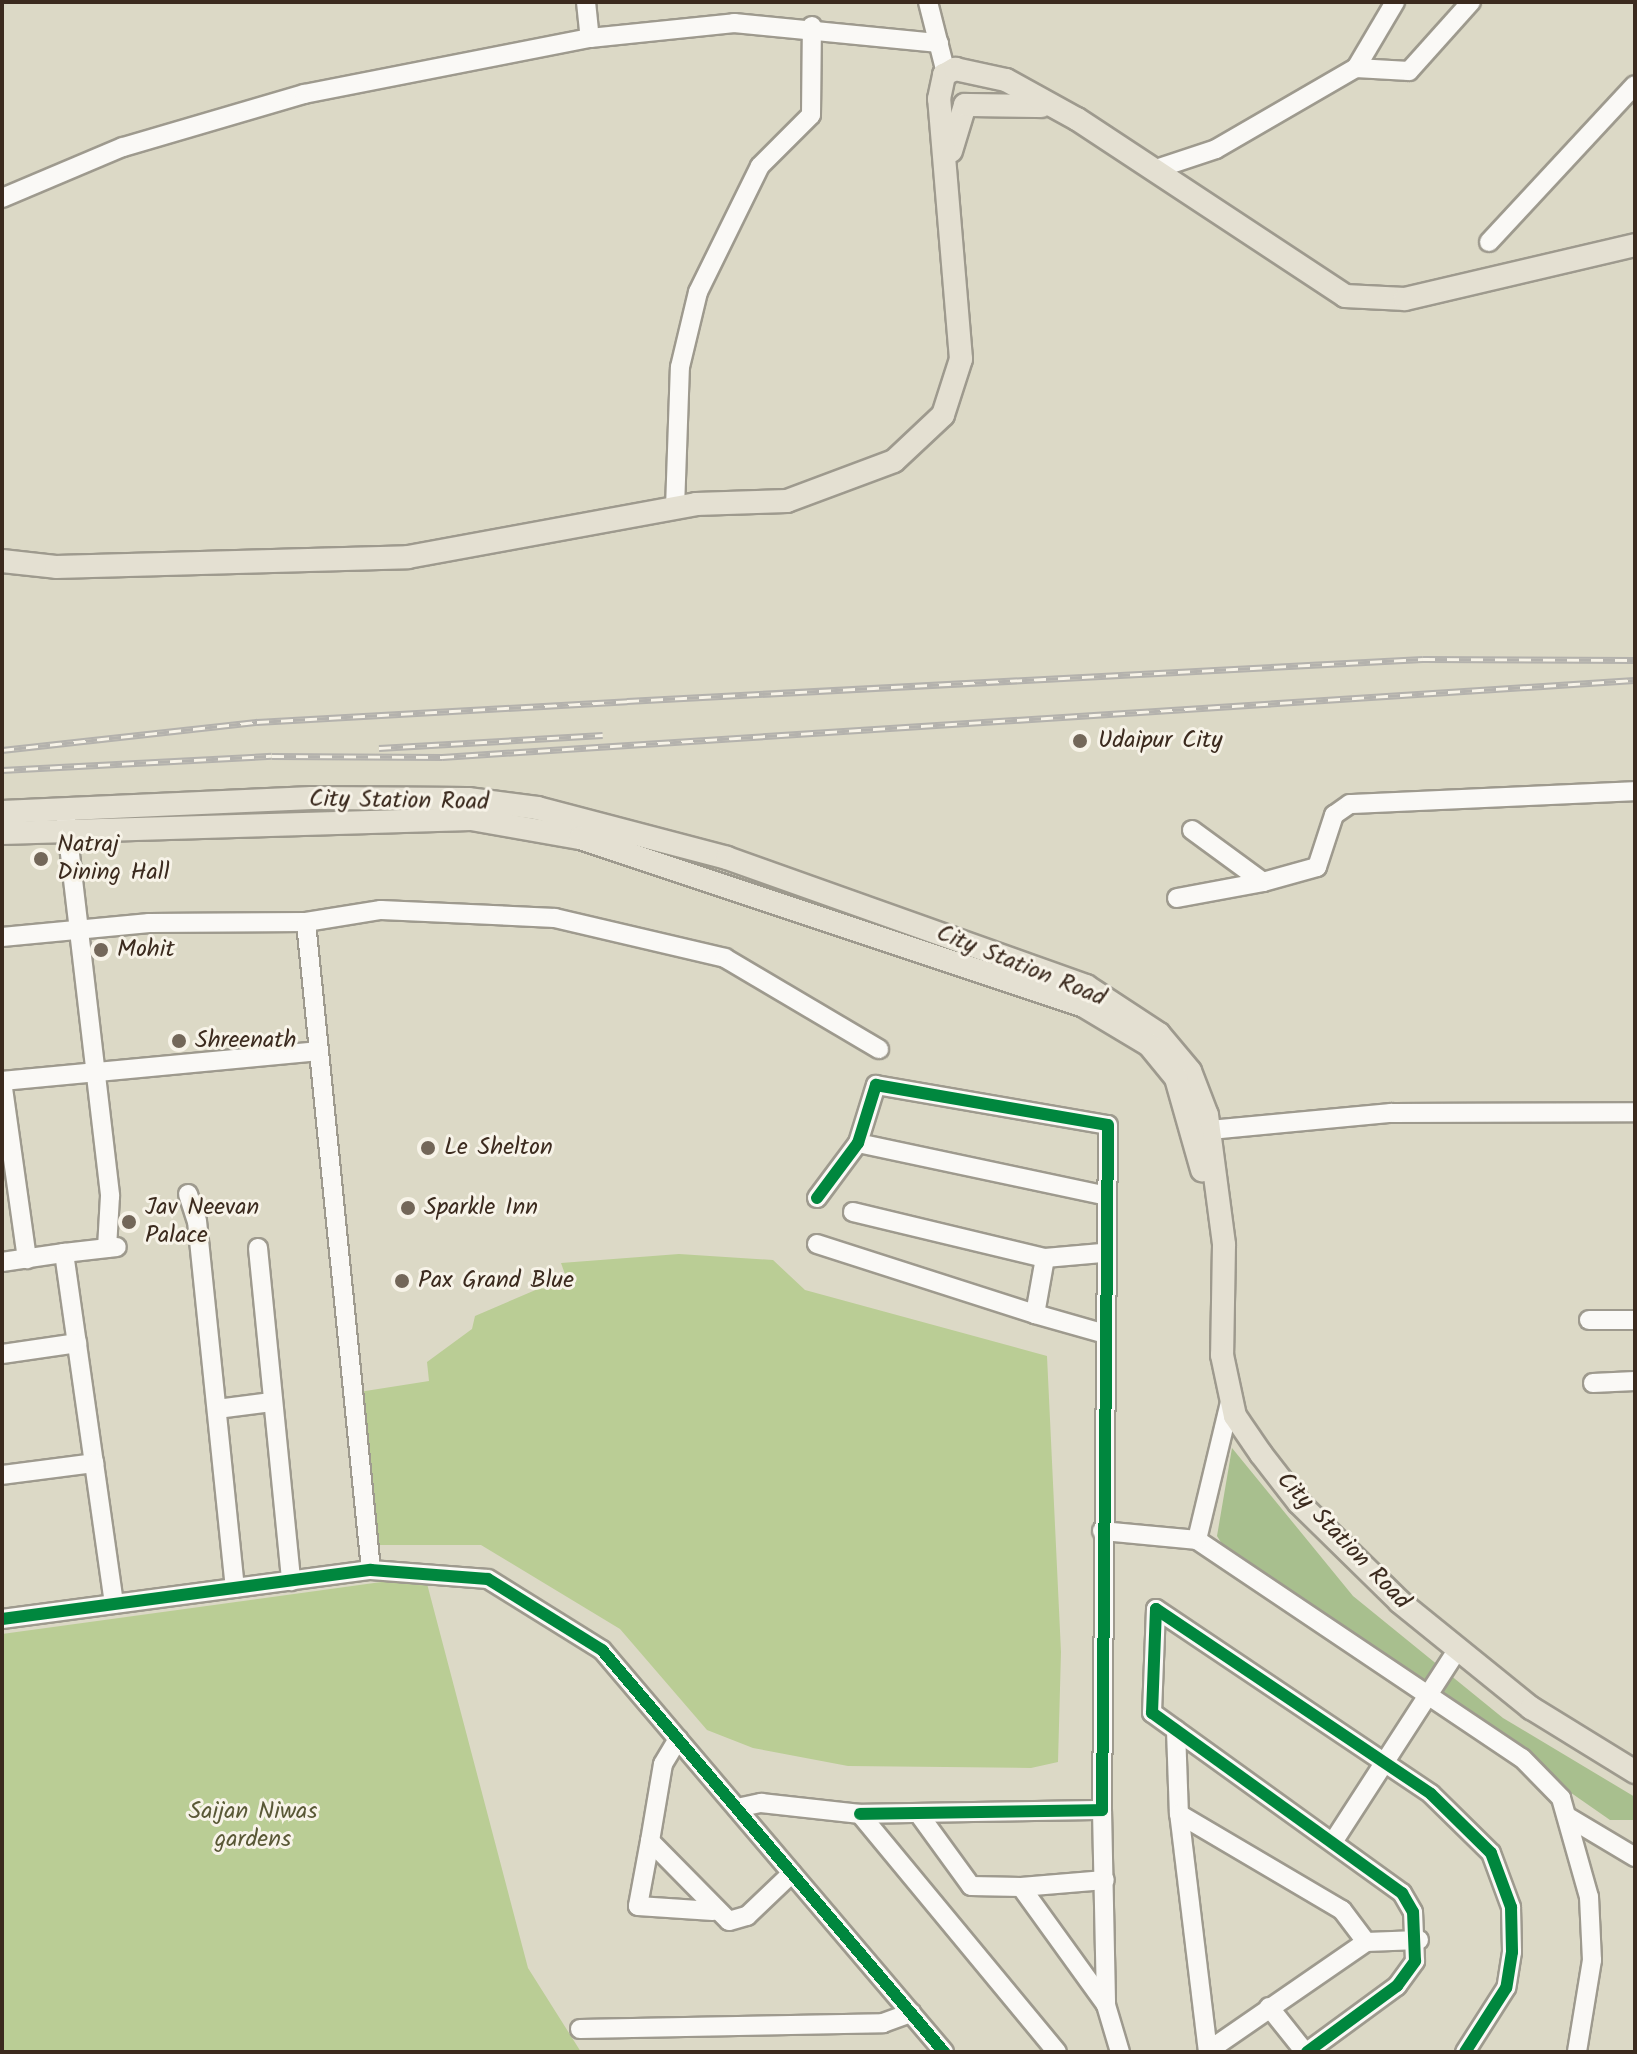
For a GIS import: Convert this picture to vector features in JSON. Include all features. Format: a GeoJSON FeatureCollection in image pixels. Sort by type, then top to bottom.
{"type":"FeatureCollection","features":[{"type":"Feature","properties":{"kind":"main road"},"geometry":{"type":"LineString","coordinates":[[946,73],[966,80],[965,105],[947,184]]}},
{"type":"Feature","properties":{"kind":"main road"},"geometry":{"type":"LineString","coordinates":[[2,561],[56,567],[408,557],[675,508],[813,495],[894,461],[931,432],[951,399],[961,359],[939,99],[946,73]]}},
{"type":"Feature","properties":{"kind":"main road"},"geometry":{"type":"LineString","coordinates":[[946,73],[993,75],[1057,109],[1345,296],[1405,299],[1635,245]]}},
{"type":"Feature","properties":{"kind":"main road"},"geometry":{"type":"LineString","coordinates":[[965,105],[1005,100],[1057,109]]}},
{"type":"Feature","properties":{"kind":"main road","name":"City Station Road"},"geometry":{"type":"LineString","coordinates":[[2,833],[66,820],[468,799],[584,818],[670,842],[1086,986],[1159,1034],[1190,1071],[1210,1130],[1231,1398],[1235,1416],[1299,1503],[1454,1656],[1523,1720],[1635,1789]]}},
{"type":"Feature","properties":{"kind":"main road","name":"City Station Road"},"geometry":{"type":"LineString","coordinates":[[2,812],[66,820],[427,820],[532,828],[719,881],[1084,1006],[1149,1045],[1176,1078],[1192,1122],[1206,1206],[1212,1361],[1225,1421],[1289,1513],[1454,1656],[1635,1772]]}},
{"type":"Feature","properties":{"kind":"street"},"geometry":{"type":"LineString","coordinates":[[586,2],[590,38]]}},
{"type":"Feature","properties":{"kind":"street"},"geometry":{"type":"LineString","coordinates":[[941,2],[929,2],[946,73]]}},
{"type":"Feature","properties":{"kind":"street"},"geometry":{"type":"LineString","coordinates":[[1153,170],[1216,149],[1356,68],[1395,2]]}},
{"type":"Feature","properties":{"kind":"street"},"geometry":{"type":"LineString","coordinates":[[1356,68],[1409,71],[1471,2]]}},
{"type":"Feature","properties":{"kind":"street"},"geometry":{"type":"LineString","coordinates":[[2,198],[123,147],[304,94],[590,38],[734,23],[812,26],[939,43]]}},
{"type":"Feature","properties":{"kind":"street"},"geometry":{"type":"LineString","coordinates":[[675,508],[680,367],[698,292],[760,166],[811,115],[812,26]]}},
{"type":"Feature","properties":{"kind":"street"},"geometry":{"type":"LineString","coordinates":[[1489,242],[1635,85]]}},
{"type":"Feature","properties":{"kind":"street"},"geometry":{"type":"LineString","coordinates":[[1177,898],[1263,882],[1317,867],[1334,815],[1350,804],[1635,791]]}},
{"type":"Feature","properties":{"kind":"street"},"geometry":{"type":"LineString","coordinates":[[2,1262],[113,1247],[110,1196],[66,820]]}},
{"type":"Feature","properties":{"kind":"street"},"geometry":{"type":"LineString","coordinates":[[1192,830],[1263,882]]}},
{"type":"Feature","properties":{"kind":"street"},"geometry":{"type":"LineString","coordinates":[[2,937],[78,927],[306,922],[457,908],[555,918],[725,958],[879,1049]]}},
{"type":"Feature","properties":{"kind":"street"},"geometry":{"type":"LineString","coordinates":[[306,922],[371,1570]]}},
{"type":"Feature","properties":{"kind":"street"},"geometry":{"type":"LineString","coordinates":[[27,1259],[7,1153],[2,1081],[319,1051]]}},
{"type":"Feature","properties":{"kind":"street"},"geometry":{"type":"LineString","coordinates":[[817,1198],[858,1143],[876,1085],[1108,1125],[1102,1195],[1102,1810],[1106,2005],[1120,2052]]}},
{"type":"Feature","properties":{"kind":"street"},"geometry":{"type":"LineString","coordinates":[[1210,1130],[1391,1113],[1635,1112]]}},
{"type":"Feature","properties":{"kind":"street"},"geometry":{"type":"LineString","coordinates":[[858,1143],[1102,1195]]}},
{"type":"Feature","properties":{"kind":"street"},"geometry":{"type":"LineString","coordinates":[[188,1194],[197,1221],[235,1588]]}},
{"type":"Feature","properties":{"kind":"street"},"geometry":{"type":"LineString","coordinates":[[853,1212],[1045,1258],[1102,1253]]}},
{"type":"Feature","properties":{"kind":"street"},"geometry":{"type":"LineString","coordinates":[[817,1244],[1102,1333]]}},
{"type":"Feature","properties":{"kind":"street"},"geometry":{"type":"LineString","coordinates":[[258,1248],[291,1581]]}},
{"type":"Feature","properties":{"kind":"street"},"geometry":{"type":"LineString","coordinates":[[64,1253],[114,1604]]}},
{"type":"Feature","properties":{"kind":"street"},"geometry":{"type":"LineString","coordinates":[[1035,1314],[1045,1258]]}},
{"type":"Feature","properties":{"kind":"street"},"geometry":{"type":"LineString","coordinates":[[1589,1320],[1635,1320]]}},
{"type":"Feature","properties":{"kind":"street"},"geometry":{"type":"LineString","coordinates":[[2,1354],[77,1343]]}},
{"type":"Feature","properties":{"kind":"street"},"geometry":{"type":"LineString","coordinates":[[1593,1383],[1635,1381]]}},
{"type":"Feature","properties":{"kind":"street"},"geometry":{"type":"LineString","coordinates":[[1197,1540],[1231,1398]]}},
{"type":"Feature","properties":{"kind":"street"},"geometry":{"type":"LineString","coordinates":[[217,1409],[272,1402]]}},
{"type":"Feature","properties":{"kind":"street"},"geometry":{"type":"LineString","coordinates":[[2,1475],[94,1463]]}},
{"type":"Feature","properties":{"kind":"street"},"geometry":{"type":"LineString","coordinates":[[1102,1531],[1197,1540],[1522,1758],[1561,1798],[1589,1897],[1592,1960],[1577,2052]]}},
{"type":"Feature","properties":{"kind":"street"},"geometry":{"type":"LineString","coordinates":[[2,1619],[371,1570],[460,1572],[513,1591],[602,1650],[944,2052]]}},
{"type":"Feature","properties":{"kind":"street"},"geometry":{"type":"LineString","coordinates":[[1269,2007],[1306,2052],[1397,1986],[1419,1940],[1402,1893],[1152,1713],[1156,1609],[1387,1764],[1474,1830],[1501,1873],[1511,1907],[1506,1988],[1465,2052]]}},
{"type":"Feature","properties":{"kind":"street"},"geometry":{"type":"LineString","coordinates":[[1333,1842],[1432,1699],[1454,1656]]}},
{"type":"Feature","properties":{"kind":"street"},"geometry":{"type":"LineString","coordinates":[[1176,1730],[1179,1814],[1208,2052],[1366,1942],[1419,1940]]}},
{"type":"Feature","properties":{"kind":"street"},"geometry":{"type":"LineString","coordinates":[[678,1739],[663,1764],[638,1906],[713,1911]]}},
{"type":"Feature","properties":{"kind":"street"},"geometry":{"type":"LineString","coordinates":[[737,1808],[761,1803],[860,1814],[1102,1810]]}},
{"type":"Feature","properties":{"kind":"street"},"geometry":{"type":"LineString","coordinates":[[918,1813],[971,1886],[1021,1887],[1105,1880]]}},
{"type":"Feature","properties":{"kind":"street"},"geometry":{"type":"LineString","coordinates":[[860,1814],[1057,2052]]}},
{"type":"Feature","properties":{"kind":"street"},"geometry":{"type":"LineString","coordinates":[[1179,1814],[1342,1910],[1366,1942]]}},
{"type":"Feature","properties":{"kind":"street"},"geometry":{"type":"LineString","coordinates":[[1568,1817],[1635,1857]]}},
{"type":"Feature","properties":{"kind":"street"},"geometry":{"type":"LineString","coordinates":[[650,1841],[723,1920],[742,1918],[792,1873]]}},
{"type":"Feature","properties":{"kind":"street"},"geometry":{"type":"LineString","coordinates":[[1021,1887],[1106,2005]]}},
{"type":"Feature","properties":{"kind":"street"},"geometry":{"type":"LineString","coordinates":[[580,2029],[883,2023],[911,2013]]}},
{"type":"Feature","properties":{"kind":"green space"},"geometry":{"type":"Polygon","coordinates":[[[679,1254],[773,1260],[805,1290],[1047,1356],[1061,1652],[1058,1762],[1031,1768],[848,1766],[753,1748],[707,1730],[620,1629],[481,1545],[379,1545],[359,1392],[429,1381],[427,1362],[472,1329],[475,1316],[566,1277],[561,1263],[679,1254]]]}},
{"type":"Feature","properties":{"kind":"green space"},"geometry":{"type":"Polygon","coordinates":[[[1232,1448],[1353,1596],[1503,1718],[1635,1797],[1635,1820],[1610,1820],[1228,1554],[1217,1536],[1232,1448]]]}},
{"type":"Feature","properties":{"kind":"green space","name":"Saijan Niwas gardens"},"geometry":{"type":"Polygon","coordinates":[[[425,1576],[528,1968],[581,2052],[2,2052],[2,1634],[425,1576]]]}},
{"type":"Feature","properties":{"kind":"railway"},"geometry":{"type":"LineString","coordinates":[[2,750],[257,722],[627,701],[1423,659],[1635,660]]}},
{"type":"Feature","properties":{"kind":"railway"},"geometry":{"type":"LineString","coordinates":[[2,770],[272,756],[442,757],[1635,680]]}},
{"type":"Feature","properties":{"kind":"railway"},"geometry":{"type":"LineString","coordinates":[[379,748],[603,735]]}},
{"type":"Feature","properties":{"kind":"cycle path"},"geometry":{"type":"LineString","coordinates":[[817,1198],[858,1143],[876,1085],[1108,1125],[1102,1810],[860,1814]]}},
{"type":"Feature","properties":{"kind":"cycle path"},"geometry":{"type":"LineString","coordinates":[[2,1619],[371,1570],[488,1579],[602,1650],[944,2052]]}},
{"type":"Feature","properties":{"kind":"cycle path"},"geometry":{"type":"LineString","coordinates":[[1307,2052],[1397,1986],[1415,1961],[1413,1912],[1402,1893],[1152,1713],[1156,1609],[1431,1794],[1491,1853],[1511,1907],[1512,1952],[1506,1988],[1465,2052]]}},
{"type":"Feature","properties":{"kind":"place","name":"Udaipur City"},"geometry":{"type":"Point","coordinates":[1080,741]}},
{"type":"Feature","properties":{"kind":"place","name":"Natraj Dining Hall"},"geometry":{"type":"Point","coordinates":[41,859]}},
{"type":"Feature","properties":{"kind":"place","name":"Mohit"},"geometry":{"type":"Point","coordinates":[101,950]}},
{"type":"Feature","properties":{"kind":"place","name":"Shreenath"},"geometry":{"type":"Point","coordinates":[179,1041]}},
{"type":"Feature","properties":{"kind":"place","name":"Le Shelton"},"geometry":{"type":"Point","coordinates":[428,1148]}},
{"type":"Feature","properties":{"kind":"place","name":"Sparkle Inn"},"geometry":{"type":"Point","coordinates":[408,1208]}},
{"type":"Feature","properties":{"kind":"place","name":"Jav Neevan Palace"},"geometry":{"type":"Point","coordinates":[129,1222]}},
{"type":"Feature","properties":{"kind":"place","name":"Pax Grand Blue"},"geometry":{"type":"Point","coordinates":[402,1281]}}]}
